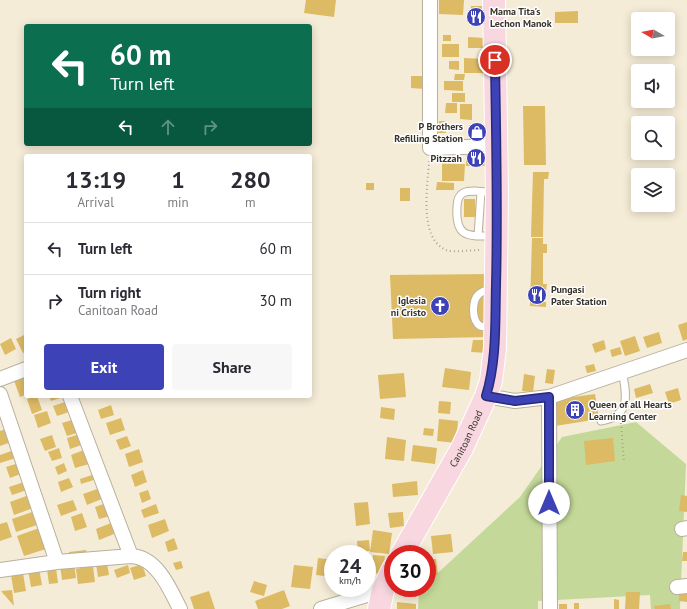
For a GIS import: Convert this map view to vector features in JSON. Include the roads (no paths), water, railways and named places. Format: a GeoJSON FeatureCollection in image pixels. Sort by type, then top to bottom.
{"type":"FeatureCollection","features":[{"type":"Feature","properties":{"kind":"main road","name":"Canitoan Road"},"geometry":{"type":"LineString","coordinates":[[407,545],[462,448],[486,396],[493,366],[496,289],[491,241],[489,193],[496,146],[494,0]]}},
{"type":"Feature","properties":{"kind":"street"},"geometry":{"type":"LineString","coordinates":[[430,0],[430,148],[496,146]]}},
{"type":"Feature","properties":{"kind":"street"},"geometry":{"type":"LineString","coordinates":[[486,396],[515,401],[549,397],[687,350]]}},
{"type":"Feature","properties":{"kind":"street"},"geometry":{"type":"LineString","coordinates":[[0,379],[24,369]]}},
{"type":"Feature","properties":{"kind":"street"},"geometry":{"type":"LineString","coordinates":[[0,394],[57,562]]}},
{"type":"Feature","properties":{"kind":"street"},"geometry":{"type":"LineString","coordinates":[[549,397],[550,609]]}},
{"type":"Feature","properties":{"kind":"street"},"geometry":{"type":"LineString","coordinates":[[71,398],[131,556]]}},
{"type":"Feature","properties":{"kind":"street"},"geometry":{"type":"LineString","coordinates":[[0,570],[57,562],[131,556],[143,557],[150,562],[171,590],[180,609]]}},
{"type":"Feature","properties":{"kind":"street"},"geometry":{"type":"LineString","coordinates":[[321,609],[381,599]]}},
{"type":"Feature","properties":{"kind":"lane"},"geometry":{"type":"LineString","coordinates":[[489,193],[464,193],[458,201],[456,224],[460,230],[467,234],[491,241]]}},
{"type":"Feature","properties":{"kind":"lane"},"geometry":{"type":"LineString","coordinates":[[601,421],[610,419],[620,414],[624,407],[625,394],[622,371]]}},
{"type":"Feature","properties":{"kind":"place","name":"Mama Tita's Lechon Manok"},"geometry":{"type":"Point","coordinates":[476,17]}},
{"type":"Feature","properties":{"kind":"place","name":"P Brothers Refilling Station"},"geometry":{"type":"Point","coordinates":[477,132]}},
{"type":"Feature","properties":{"kind":"place","name":"Pitzzah"},"geometry":{"type":"Point","coordinates":[476,158]}},
{"type":"Feature","properties":{"kind":"place","name":"Pungasi Pater Station"},"geometry":{"type":"Point","coordinates":[537,295]}},
{"type":"Feature","properties":{"kind":"place","name":"Iglesia ni Cristo"},"geometry":{"type":"Point","coordinates":[440,306]}},
{"type":"Feature","properties":{"kind":"place","name":"Queen of all Hearts Learning Center"},"geometry":{"type":"Point","coordinates":[575,410]}}]}
